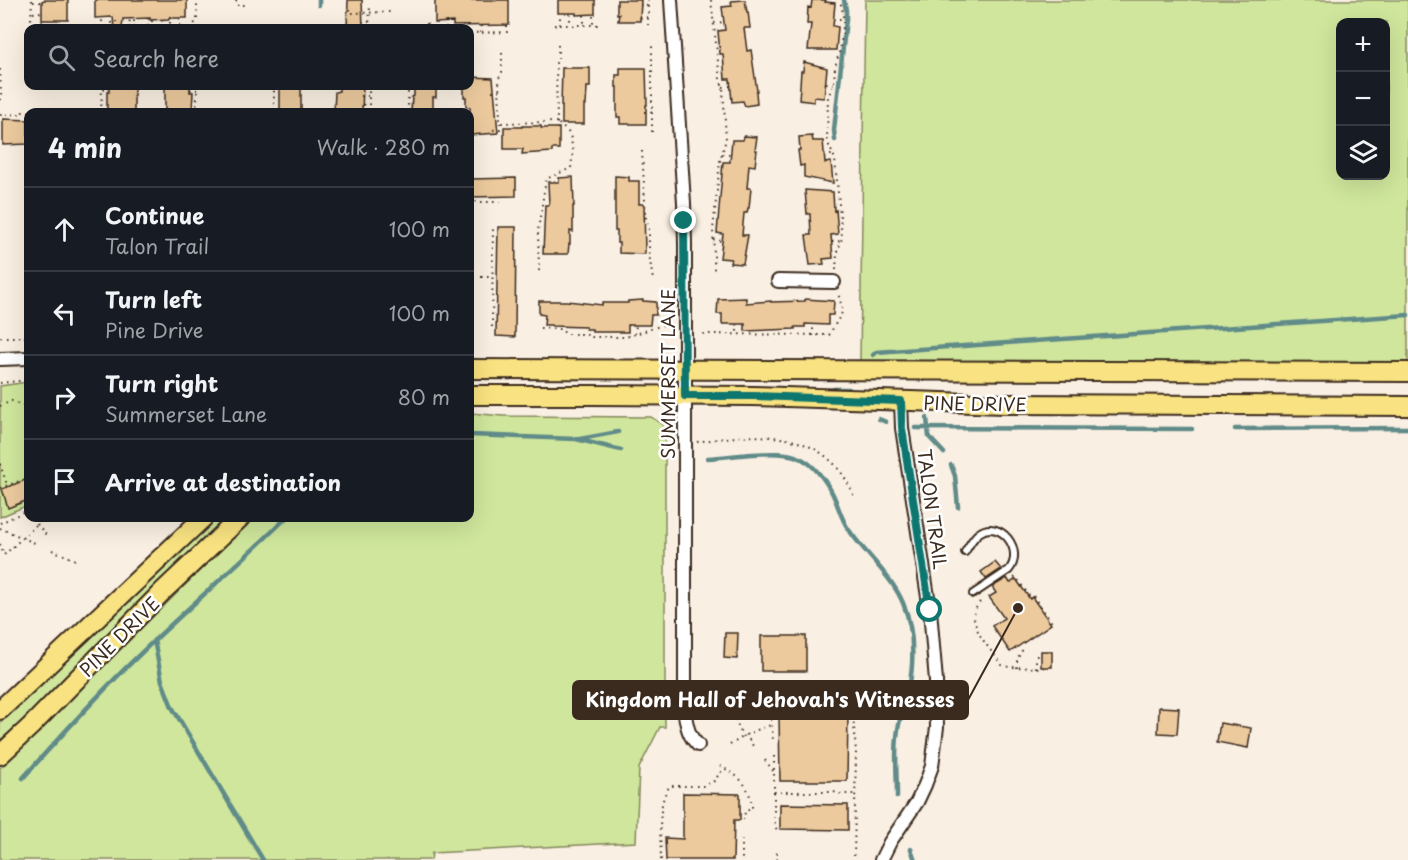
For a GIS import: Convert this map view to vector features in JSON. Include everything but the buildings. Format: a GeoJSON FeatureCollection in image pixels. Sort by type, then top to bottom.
{"type":"FeatureCollection","features":[{"type":"Feature","properties":{"kind":"main road","name":"PINE DRIVE"},"geometry":{"type":"LineString","coordinates":[[474,369],[1408,372]]}},
{"type":"Feature","properties":{"kind":"main road","name":"PINE DRIVE"},"geometry":{"type":"LineString","coordinates":[[474,395],[753,396],[1004,404],[1408,406]]}},
{"type":"Feature","properties":{"kind":"main road","name":"PINE DRIVE"},"geometry":{"type":"LineString","coordinates":[[0,710],[199,522]]}},
{"type":"Feature","properties":{"kind":"main road","name":"PINE DRIVE"},"geometry":{"type":"LineString","coordinates":[[0,755],[158,596],[236,522]]}},
{"type":"Feature","properties":{"kind":"street","name":"SUMMERSET LANE"},"geometry":{"type":"LineString","coordinates":[[671,0],[684,203],[685,708],[689,733],[698,745]]}},
{"type":"Feature","properties":{"kind":"street"},"geometry":{"type":"LineString","coordinates":[[778,281],[836,282]]}},
{"type":"Feature","properties":{"kind":"street"},"geometry":{"type":"LineString","coordinates":[[0,359],[24,358]]}},
{"type":"Feature","properties":{"kind":"street","name":"TALON TRAIL"},"geometry":{"type":"LineString","coordinates":[[881,860],[925,785],[932,766],[937,727],[930,610],[902,428],[901,401]]}},
{"type":"Feature","properties":{"kind":"lane"},"geometry":{"type":"LineString","coordinates":[[965,552],[976,534],[988,530],[1001,532],[1014,550],[1013,565],[1009,570],[973,594]]}},
{"type":"Feature","properties":{"kind":"path"},"geometry":{"type":"LineString","coordinates":[[194,24],[197,21],[197,0]]}},
{"type":"Feature","properties":{"kind":"path"},"geometry":{"type":"LineString","coordinates":[[236,0],[236,5],[245,5]]}},
{"type":"Feature","properties":{"kind":"path"},"geometry":{"type":"LineString","coordinates":[[648,0],[648,25]]}},
{"type":"Feature","properties":{"kind":"path"},"geometry":{"type":"LineString","coordinates":[[711,0],[717,35],[720,80],[723,87],[726,139],[722,154],[713,230],[714,270]]}},
{"type":"Feature","properties":{"kind":"path"},"geometry":{"type":"LineString","coordinates":[[703,334],[830,336],[843,311],[836,282],[837,254],[841,241],[838,194],[834,179],[833,155],[827,141],[828,97],[834,84],[842,30],[843,13],[840,0]]}},
{"type":"Feature","properties":{"kind":"path"},"geometry":{"type":"LineString","coordinates":[[36,24],[31,20],[32,1],[42,2]]}},
{"type":"Feature","properties":{"kind":"path"},"geometry":{"type":"LineString","coordinates":[[640,5],[648,6]]}},
{"type":"Feature","properties":{"kind":"path"},"geometry":{"type":"LineString","coordinates":[[362,22],[369,22],[370,6]]}},
{"type":"Feature","properties":{"kind":"path"},"geometry":{"type":"LineString","coordinates":[[382,6],[382,12]]}},
{"type":"Feature","properties":{"kind":"path"},"geometry":{"type":"LineString","coordinates":[[350,9],[350,13],[393,12]]}},
{"type":"Feature","properties":{"kind":"path"},"geometry":{"type":"LineString","coordinates":[[32,13],[42,12]]}},
{"type":"Feature","properties":{"kind":"path"},"geometry":{"type":"LineString","coordinates":[[560,13],[560,25]]}},
{"type":"Feature","properties":{"kind":"path"},"geometry":{"type":"LineString","coordinates":[[570,13],[570,25]]}},
{"type":"Feature","properties":{"kind":"path"},"geometry":{"type":"LineString","coordinates":[[584,15],[584,25]]}},
{"type":"Feature","properties":{"kind":"path"},"geometry":{"type":"LineString","coordinates":[[111,16],[111,24]]}},
{"type":"Feature","properties":{"kind":"path"},"geometry":{"type":"LineString","coordinates":[[171,16],[171,24]]}},
{"type":"Feature","properties":{"kind":"path"},"geometry":{"type":"LineString","coordinates":[[593,16],[593,25]]}},
{"type":"Feature","properties":{"kind":"path"},"geometry":{"type":"LineString","coordinates":[[102,17],[102,24]]}},
{"type":"Feature","properties":{"kind":"path"},"geometry":{"type":"LineString","coordinates":[[640,18],[648,17]]}},
{"type":"Feature","properties":{"kind":"path"},"geometry":{"type":"LineString","coordinates":[[129,18],[129,24]]}},
{"type":"Feature","properties":{"kind":"path"},"geometry":{"type":"LineString","coordinates":[[134,18],[134,24]]}},
{"type":"Feature","properties":{"kind":"path"},"geometry":{"type":"LineString","coordinates":[[148,18],[149,24]]}},
{"type":"Feature","properties":{"kind":"path"},"geometry":{"type":"LineString","coordinates":[[180,18],[180,24]]}},
{"type":"Feature","properties":{"kind":"path"},"geometry":{"type":"LineString","coordinates":[[833,19],[843,19]]}},
{"type":"Feature","properties":{"kind":"path"},"geometry":{"type":"LineString","coordinates":[[151,24],[152,20]]}},
{"type":"Feature","properties":{"kind":"path"},"geometry":{"type":"LineString","coordinates":[[273,24],[273,22],[281,22]]}},
{"type":"Feature","properties":{"kind":"path"},"geometry":{"type":"LineString","coordinates":[[714,23],[724,22]]}},
{"type":"Feature","properties":{"kind":"path"},"geometry":{"type":"LineString","coordinates":[[480,33],[481,24]]}},
{"type":"Feature","properties":{"kind":"path"},"geometry":{"type":"LineString","coordinates":[[497,25],[498,32]]}},
{"type":"Feature","properties":{"kind":"path"},"geometry":{"type":"LineString","coordinates":[[474,33],[507,32],[507,25]]}},
{"type":"Feature","properties":{"kind":"path"},"geometry":{"type":"LineString","coordinates":[[554,25],[598,25]]}},
{"type":"Feature","properties":{"kind":"path"},"geometry":{"type":"LineString","coordinates":[[557,129],[558,45]]}},
{"type":"Feature","properties":{"kind":"path"},"geometry":{"type":"LineString","coordinates":[[652,45],[650,103],[652,132]]}},
{"type":"Feature","properties":{"kind":"path"},"geometry":{"type":"LineString","coordinates":[[836,47],[840,48]]}},
{"type":"Feature","properties":{"kind":"path"},"geometry":{"type":"LineString","coordinates":[[493,129],[500,129],[498,101],[502,53]]}},
{"type":"Feature","properties":{"kind":"path"},"geometry":{"type":"LineString","coordinates":[[830,66],[835,66]]}},
{"type":"Feature","properties":{"kind":"path"},"geometry":{"type":"LineString","coordinates":[[0,69],[0,101]]}},
{"type":"Feature","properties":{"kind":"path"},"geometry":{"type":"LineString","coordinates":[[557,70],[562,70]]}},
{"type":"Feature","properties":{"kind":"path"},"geometry":{"type":"LineString","coordinates":[[646,70],[652,70]]}},
{"type":"Feature","properties":{"kind":"path"},"geometry":{"type":"LineString","coordinates":[[719,70],[724,70]]}},
{"type":"Feature","properties":{"kind":"path"},"geometry":{"type":"LineString","coordinates":[[646,79],[652,79]]}},
{"type":"Feature","properties":{"kind":"path"},"geometry":{"type":"LineString","coordinates":[[557,80],[564,80]]}},
{"type":"Feature","properties":{"kind":"path"},"geometry":{"type":"LineString","coordinates":[[493,82],[499,82]]}},
{"type":"Feature","properties":{"kind":"path"},"geometry":{"type":"LineString","coordinates":[[826,82],[834,84]]}},
{"type":"Feature","properties":{"kind":"path"},"geometry":{"type":"LineString","coordinates":[[723,87],[731,86]]}},
{"type":"Feature","properties":{"kind":"path"},"geometry":{"type":"LineString","coordinates":[[107,108],[102,108],[102,90],[109,90]]}},
{"type":"Feature","properties":{"kind":"path"},"geometry":{"type":"LineString","coordinates":[[190,90],[197,90],[195,94],[197,108]]}},
{"type":"Feature","properties":{"kind":"path"},"geometry":{"type":"LineString","coordinates":[[274,108],[276,90]]}},
{"type":"Feature","properties":{"kind":"path"},"geometry":{"type":"LineString","coordinates":[[363,105],[369,105],[367,90]]}},
{"type":"Feature","properties":{"kind":"path"},"geometry":{"type":"LineString","coordinates":[[408,90],[409,108]]}},
{"type":"Feature","properties":{"kind":"path"},"geometry":{"type":"LineString","coordinates":[[647,90],[652,90]]}},
{"type":"Feature","properties":{"kind":"path"},"geometry":{"type":"LineString","coordinates":[[492,91],[500,91]]}},
{"type":"Feature","properties":{"kind":"path"},"geometry":{"type":"LineString","coordinates":[[102,94],[107,94]]}},
{"type":"Feature","properties":{"kind":"path"},"geometry":{"type":"LineString","coordinates":[[408,94],[414,94]]}},
{"type":"Feature","properties":{"kind":"path"},"geometry":{"type":"LineString","coordinates":[[274,96],[280,96]]}},
{"type":"Feature","properties":{"kind":"path"},"geometry":{"type":"LineString","coordinates":[[362,96],[368,96]]}},
{"type":"Feature","properties":{"kind":"path"},"geometry":{"type":"LineString","coordinates":[[557,107],[562,107]]}},
{"type":"Feature","properties":{"kind":"path"},"geometry":{"type":"LineString","coordinates":[[0,115],[24,112],[24,116]]}},
{"type":"Feature","properties":{"kind":"path"},"geometry":{"type":"LineString","coordinates":[[644,112],[652,112]]}},
{"type":"Feature","properties":{"kind":"path"},"geometry":{"type":"LineString","coordinates":[[10,114],[10,119]]}},
{"type":"Feature","properties":{"kind":"path"},"geometry":{"type":"LineString","coordinates":[[20,114],[20,119]]}},
{"type":"Feature","properties":{"kind":"path"},"geometry":{"type":"LineString","coordinates":[[507,122],[507,128]]}},
{"type":"Feature","properties":{"kind":"path"},"geometry":{"type":"LineString","coordinates":[[520,122],[520,127]]}},
{"type":"Feature","properties":{"kind":"path"},"geometry":{"type":"LineString","coordinates":[[543,122],[543,128]]}},
{"type":"Feature","properties":{"kind":"path"},"geometry":{"type":"LineString","coordinates":[[539,271],[538,233],[546,179],[571,168],[573,151],[570,134],[557,122]]}},
{"type":"Feature","properties":{"kind":"path"},"geometry":{"type":"LineString","coordinates":[[493,124],[562,122]]}},
{"type":"Feature","properties":{"kind":"path"},"geometry":{"type":"LineString","coordinates":[[646,122],[652,122]]}},
{"type":"Feature","properties":{"kind":"path"},"geometry":{"type":"LineString","coordinates":[[642,151],[647,248],[653,280]]}},
{"type":"Feature","properties":{"kind":"path"},"geometry":{"type":"LineString","coordinates":[[722,154],[731,155]]}},
{"type":"Feature","properties":{"kind":"path"},"geometry":{"type":"LineString","coordinates":[[824,155],[833,155]]}},
{"type":"Feature","properties":{"kind":"path"},"geometry":{"type":"LineString","coordinates":[[830,195],[838,194]]}},
{"type":"Feature","properties":{"kind":"path"},"geometry":{"type":"LineString","coordinates":[[639,196],[645,196]]}},
{"type":"Feature","properties":{"kind":"path"},"geometry":{"type":"LineString","coordinates":[[542,198],[549,198]]}},
{"type":"Feature","properties":{"kind":"path"},"geometry":{"type":"LineString","coordinates":[[716,201],[722,201]]}},
{"type":"Feature","properties":{"kind":"path"},"geometry":{"type":"LineString","coordinates":[[475,202],[505,202]]}},
{"type":"Feature","properties":{"kind":"path"},"geometry":{"type":"LineString","coordinates":[[492,327],[493,227]]}},
{"type":"Feature","properties":{"kind":"path"},"geometry":{"type":"LineString","coordinates":[[538,233],[544,233]]}},
{"type":"Feature","properties":{"kind":"path"},"geometry":{"type":"LineString","coordinates":[[713,240],[722,241]]}},
{"type":"Feature","properties":{"kind":"path"},"geometry":{"type":"LineString","coordinates":[[832,242],[841,241]]}},
{"type":"Feature","properties":{"kind":"path"},"geometry":{"type":"LineString","coordinates":[[538,252],[543,252]]}},
{"type":"Feature","properties":{"kind":"path"},"geometry":{"type":"LineString","coordinates":[[481,277],[492,276]]}},
{"type":"Feature","properties":{"kind":"path"},"geometry":{"type":"LineString","coordinates":[[540,328],[555,327],[566,334],[583,333],[595,337],[623,337],[672,322]]}},
{"type":"Feature","properties":{"kind":"path"},"geometry":{"type":"LineString","coordinates":[[737,324],[737,335]]}},
{"type":"Feature","properties":{"kind":"path"},"geometry":{"type":"LineString","coordinates":[[635,334],[636,325]]}},
{"type":"Feature","properties":{"kind":"path"},"geometry":{"type":"LineString","coordinates":[[813,325],[813,336]]}},
{"type":"Feature","properties":{"kind":"path"},"geometry":{"type":"LineString","coordinates":[[583,327],[583,333]]}},
{"type":"Feature","properties":{"kind":"path"},"geometry":{"type":"LineString","coordinates":[[778,329],[778,335]]}},
{"type":"Feature","properties":{"kind":"path"},"geometry":{"type":"LineString","coordinates":[[789,329],[789,335]]}},
{"type":"Feature","properties":{"kind":"path"},"geometry":{"type":"LineString","coordinates":[[750,335],[751,330]]}},
{"type":"Feature","properties":{"kind":"path"},"geometry":{"type":"LineString","coordinates":[[594,332],[595,337]]}},
{"type":"Feature","properties":{"kind":"path"},"geometry":{"type":"LineString","coordinates":[[614,332],[614,337]]}},
{"type":"Feature","properties":{"kind":"path"},"geometry":{"type":"LineString","coordinates":[[623,332],[623,337]]}},
{"type":"Feature","properties":{"kind":"path"},"geometry":{"type":"LineString","coordinates":[[0,337],[24,336]]}},
{"type":"Feature","properties":{"kind":"path"},"geometry":{"type":"LineString","coordinates":[[0,383],[24,380]]}},
{"type":"Feature","properties":{"kind":"path"},"geometry":{"type":"LineString","coordinates":[[0,406],[12,400],[24,405]]}},
{"type":"Feature","properties":{"kind":"path"},"geometry":{"type":"LineString","coordinates":[[685,444],[759,436],[795,440],[817,450],[831,462],[846,481],[854,497]]}},
{"type":"Feature","properties":{"kind":"path"},"geometry":{"type":"LineString","coordinates":[[0,464],[7,485]]}},
{"type":"Feature","properties":{"kind":"path"},"geometry":{"type":"LineString","coordinates":[[0,488],[24,479]]}},
{"type":"Feature","properties":{"kind":"path"},"geometry":{"type":"LineString","coordinates":[[0,523],[24,512]]}},
{"type":"Feature","properties":{"kind":"path"},"geometry":{"type":"LineString","coordinates":[[0,544],[4,555],[39,522]]}},
{"type":"Feature","properties":{"kind":"path"},"geometry":{"type":"LineString","coordinates":[[55,522],[58,525]]}},
{"type":"Feature","properties":{"kind":"path"},"geometry":{"type":"LineString","coordinates":[[37,524],[46,535]]}},
{"type":"Feature","properties":{"kind":"path"},"geometry":{"type":"LineString","coordinates":[[0,528],[37,544]]}},
{"type":"Feature","properties":{"kind":"path"},"geometry":{"type":"LineString","coordinates":[[52,550],[76,560]]}},
{"type":"Feature","properties":{"kind":"path"},"geometry":{"type":"LineString","coordinates":[[1007,584],[1016,577],[1053,624]]}},
{"type":"Feature","properties":{"kind":"path"},"geometry":{"type":"LineString","coordinates":[[980,602],[974,612],[978,632],[1002,665],[1017,668],[1049,668]]}},
{"type":"Feature","properties":{"kind":"path"},"geometry":{"type":"LineString","coordinates":[[1017,668],[1017,659],[1022,651],[1019,646]]}},
{"type":"Feature","properties":{"kind":"path"},"geometry":{"type":"LineString","coordinates":[[1038,668],[1036,656],[1040,658]]}},
{"type":"Feature","properties":{"kind":"path"},"geometry":{"type":"LineString","coordinates":[[753,746],[744,736],[737,722],[735,711],[744,703],[771,717],[773,740]]}},
{"type":"Feature","properties":{"kind":"path"},"geometry":{"type":"LineString","coordinates":[[762,711],[772,704],[782,707],[851,709],[856,752],[854,860]]}},
{"type":"Feature","properties":{"kind":"path"},"geometry":{"type":"LineString","coordinates":[[730,745],[744,736],[772,725]]}},
{"type":"Feature","properties":{"kind":"path"},"geometry":{"type":"LineString","coordinates":[[774,756],[774,818],[777,832]]}},
{"type":"Feature","properties":{"kind":"path"},"geometry":{"type":"LineString","coordinates":[[765,760],[774,772]]}},
{"type":"Feature","properties":{"kind":"path"},"geometry":{"type":"LineString","coordinates":[[720,766],[739,777],[746,786],[752,809],[745,811],[744,820]]}},
{"type":"Feature","properties":{"kind":"path"},"geometry":{"type":"LineString","coordinates":[[662,860],[662,808],[667,789],[670,786],[704,786],[714,781],[724,768]]}},
{"type":"Feature","properties":{"kind":"path"},"geometry":{"type":"LineString","coordinates":[[774,792],[856,794]]}},
{"type":"Feature","properties":{"kind":"path"},"geometry":{"type":"LineString","coordinates":[[742,839],[742,860]]}},
{"type":"Feature","properties":{"kind":"path"},"geometry":{"type":"LineString","coordinates":[[777,851],[777,860]]}},
{"type":"Feature","properties":{"kind":"green space"},"geometry":{"type":"Polygon","coordinates":[[[865,0],[1408,0],[1408,362],[860,362],[865,0]]]}},
{"type":"Feature","properties":{"kind":"green space"},"geometry":{"type":"Polygon","coordinates":[[[24,383],[24,507],[0,517],[0,386],[24,383]]]}},
{"type":"Feature","properties":{"kind":"green space"},"geometry":{"type":"Polygon","coordinates":[[[474,413],[503,416],[651,417],[663,425],[665,433],[665,727],[660,727],[639,768],[636,842],[432,853],[431,860],[0,860],[0,768],[249,522],[474,522],[474,413]]]}},
{"type":"Feature","properties":{"kind":"green space"},"geometry":{"type":"Polygon","coordinates":[[[212,522],[221,522],[24,721],[0,740],[0,723],[212,522]]]}},
{"type":"Feature","properties":{"kind":"waterway"},"geometry":{"type":"LineString","coordinates":[[319,0],[319,5]]}},
{"type":"Feature","properties":{"kind":"waterway"},"geometry":{"type":"LineString","coordinates":[[835,140],[834,130],[846,19],[844,0]]}},
{"type":"Feature","properties":{"kind":"waterway"},"geometry":{"type":"LineString","coordinates":[[873,355],[876,352],[1408,315]]}},
{"type":"Feature","properties":{"kind":"waterway"},"geometry":{"type":"LineString","coordinates":[[834,389],[849,389]]}},
{"type":"Feature","properties":{"kind":"waterway"},"geometry":{"type":"LineString","coordinates":[[927,418],[929,437],[944,453]]}},
{"type":"Feature","properties":{"kind":"waterway"},"geometry":{"type":"LineString","coordinates":[[879,419],[886,422]]}},
{"type":"Feature","properties":{"kind":"waterway"},"geometry":{"type":"LineString","coordinates":[[915,428],[1192,429]]}},
{"type":"Feature","properties":{"kind":"waterway"},"geometry":{"type":"LineString","coordinates":[[1235,429],[1408,428]]}},
{"type":"Feature","properties":{"kind":"waterway"},"geometry":{"type":"LineString","coordinates":[[580,439],[618,432]]}},
{"type":"Feature","properties":{"kind":"waterway"},"geometry":{"type":"LineString","coordinates":[[474,435],[576,439],[621,450]]}},
{"type":"Feature","properties":{"kind":"waterway"},"geometry":{"type":"LineString","coordinates":[[708,458],[779,453],[798,457],[807,462],[815,468],[830,489],[849,530],[898,593],[909,623],[912,667],[907,698],[897,733],[897,797]]}},
{"type":"Feature","properties":{"kind":"waterway"},"geometry":{"type":"LineString","coordinates":[[951,465],[955,476],[958,507]]}},
{"type":"Feature","properties":{"kind":"waterway"},"geometry":{"type":"LineString","coordinates":[[23,778],[121,672],[282,522]]}},
{"type":"Feature","properties":{"kind":"waterway"},"geometry":{"type":"LineString","coordinates":[[154,640],[162,681],[172,707],[263,860]]}},
{"type":"Feature","properties":{"kind":"waterway"},"geometry":{"type":"LineString","coordinates":[[911,849],[915,860]]}},
{"type":"Feature","properties":{"kind":"place","name":"Kingdom Hall of Jehovah's Witnesses"},"geometry":{"type":"Point","coordinates":[1018,608]}},
{"type":"Feature","properties":{"kind":"route"},"geometry":{"type":"LineString","coordinates":[[684,221],[685,396],[901,401],[902,428],[930,610]]}}]}
